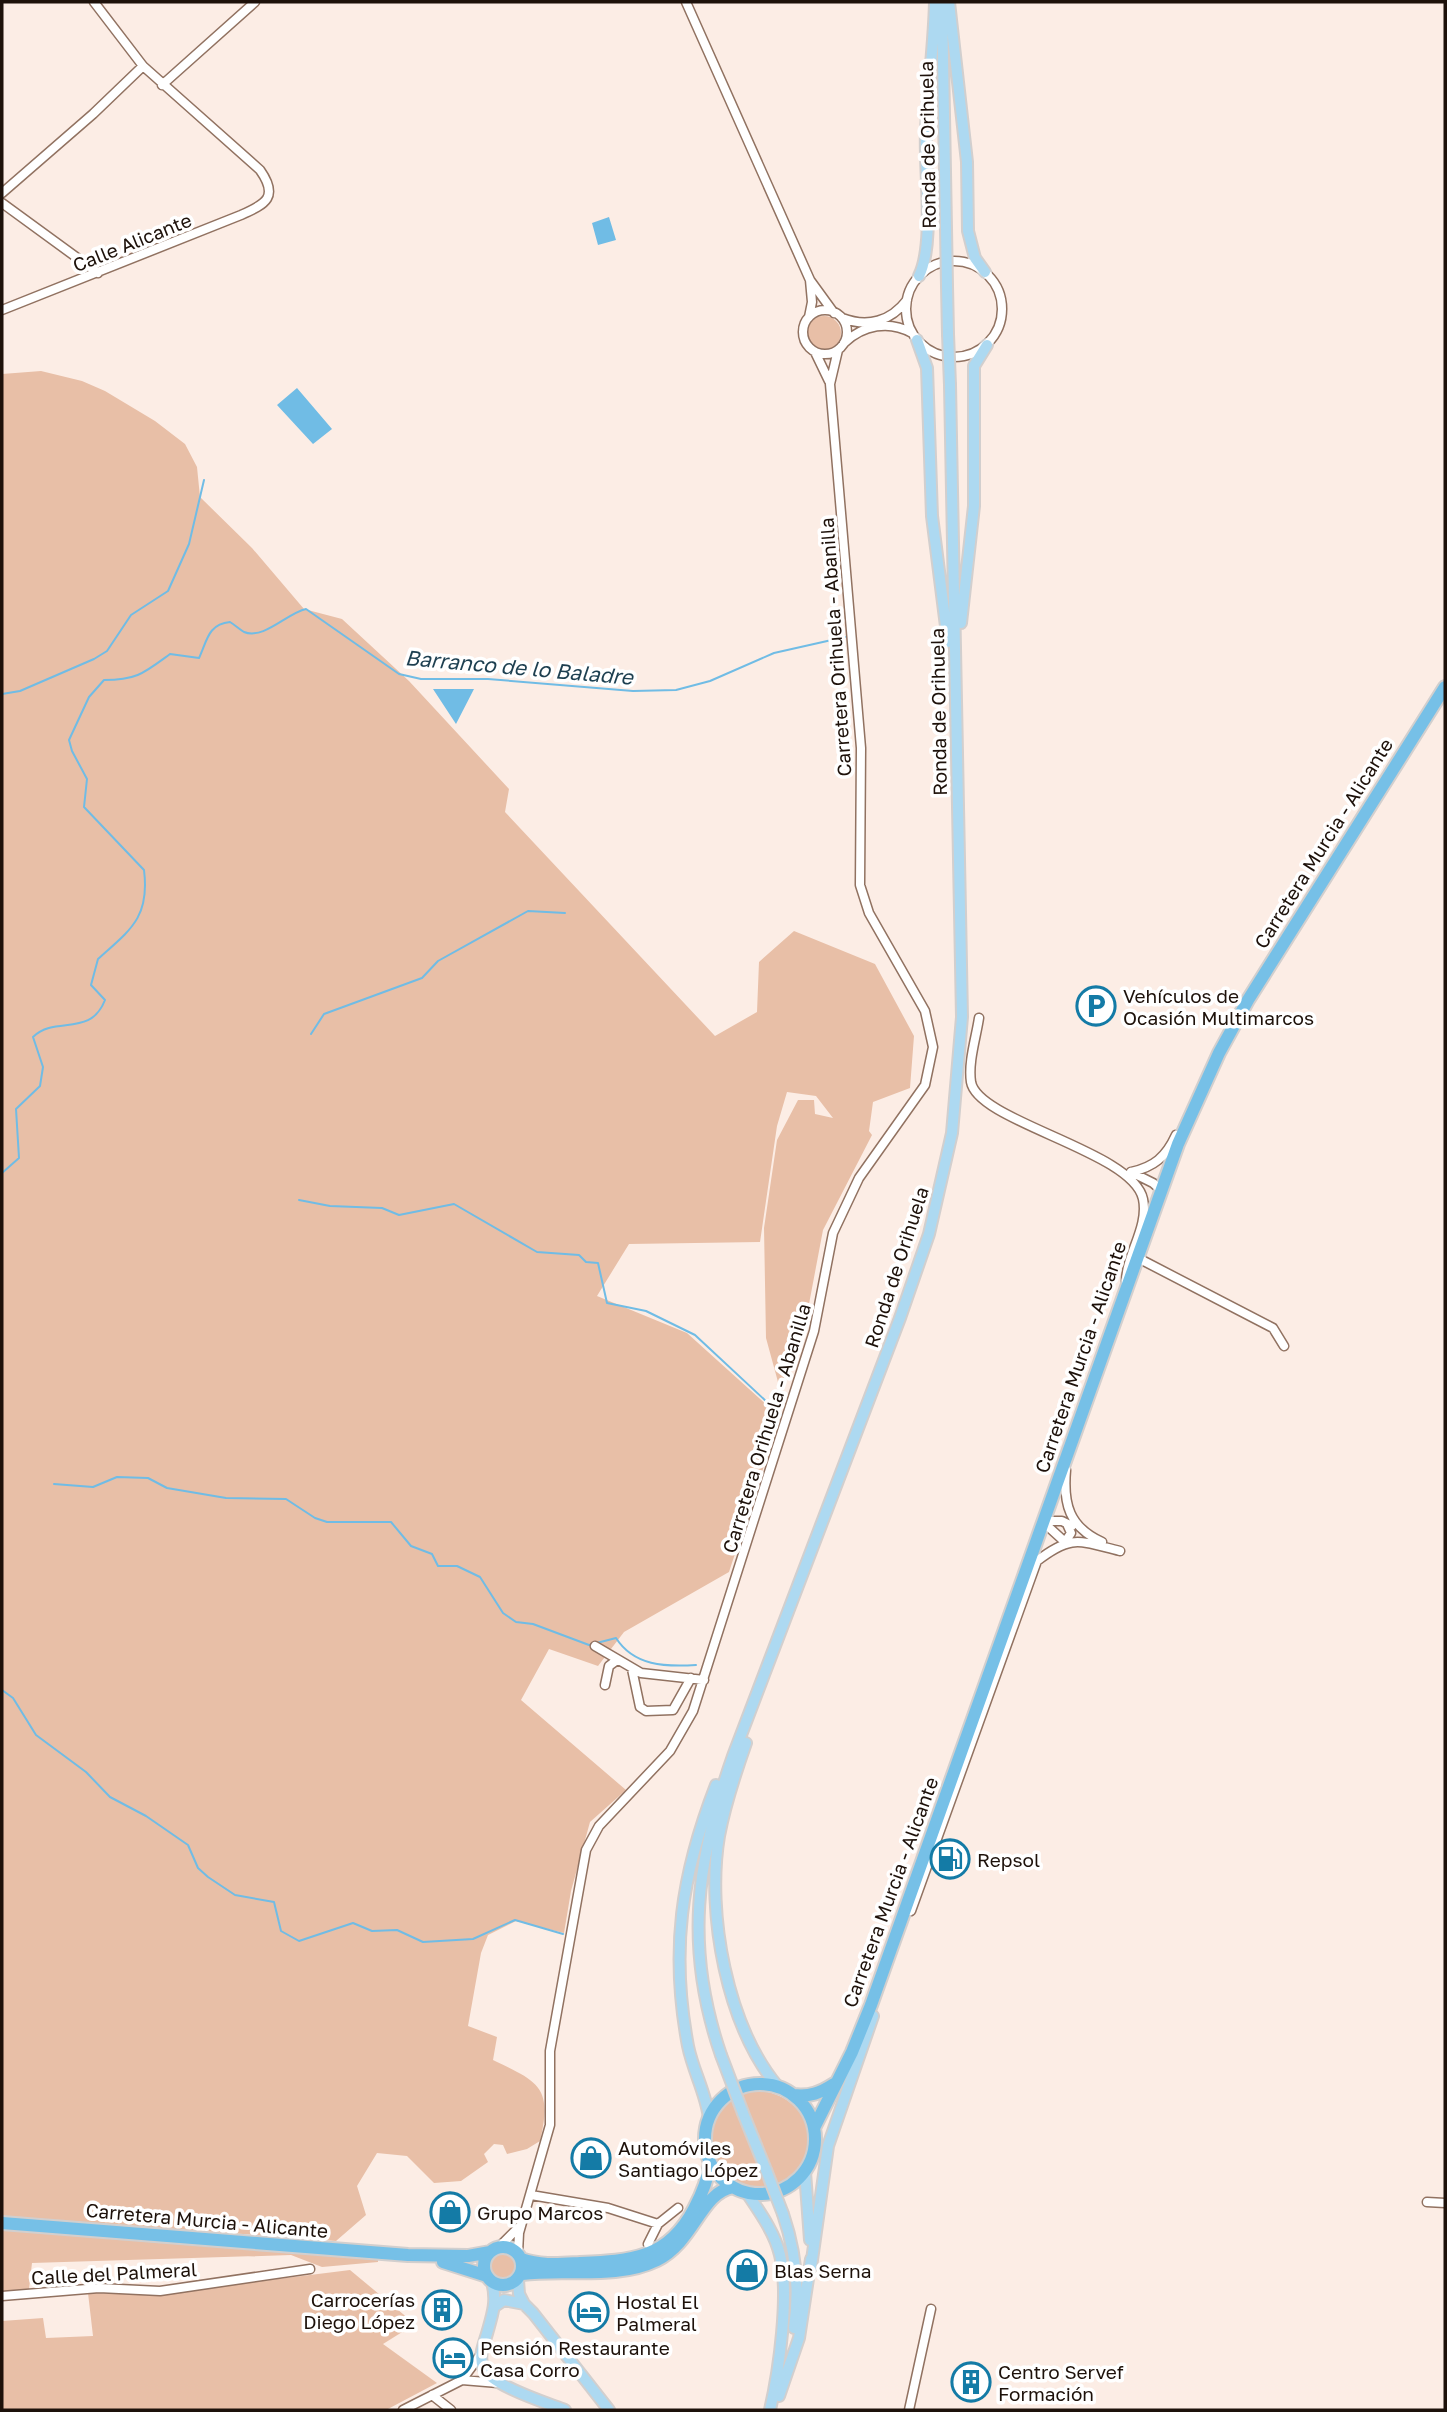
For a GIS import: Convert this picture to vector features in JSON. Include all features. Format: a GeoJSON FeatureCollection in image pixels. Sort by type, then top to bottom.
{"type":"FeatureCollection","features":[{"type":"Feature","properties":{"kind":"highway","name":"Carretera Murcia - Alicante"},"geometry":{"type":"LineString","coordinates":[[814,2128],[872,2010],[1136,1257],[1209,1075],[1274,956],[1445,687]]}},
{"type":"Feature","properties":{"kind":"highway"},"geometry":{"type":"LineString","coordinates":[[793,2095],[821,2093],[837,2082]]}},
{"type":"Feature","properties":{"kind":"highway"},"geometry":{"type":"LineString","coordinates":[[710,2164],[733,2187],[747,2193],[760,2195],[785,2189],[805,2172],[814,2151],[814,2128],[807,2110],[793,2095],[778,2087],[751,2085],[726,2096],[709,2118],[705,2146],[710,2164],[705,2187],[690,2216],[672,2240],[654,2251],[636,2258],[542,2264],[520,2256],[509,2248],[495,2249],[484,2266],[489,2279],[505,2286],[519,2276],[623,2269],[656,2260],[674,2249],[689,2234],[714,2194],[733,2187]]}},
{"type":"Feature","properties":{"kind":"highway","name":"Carretera Murcia - Alicante"},"geometry":{"type":"LineString","coordinates":[[2,2223],[408,2255],[468,2256],[495,2249]]}},
{"type":"Feature","properties":{"kind":"highway","name":"Carretera Murcia - Alicante"},"geometry":{"type":"LineString","coordinates":[[408,2255],[468,2268],[489,2279]]}},
{"type":"Feature","properties":{"kind":"highway"},"geometry":{"type":"LineString","coordinates":[[519,2276],[520,2256]]}},
{"type":"Feature","properties":{"kind":"main road"},"geometry":{"type":"LineString","coordinates":[[919,276],[926,256],[926,131],[935,2]]}},
{"type":"Feature","properties":{"kind":"main road","name":"Ronda de Orihuela"},"geometry":{"type":"LineString","coordinates":[[776,2410],[797,2300],[792,2242],[721,2055],[706,2007],[698,1952],[697,1909],[701,1867],[720,1792],[900,1318],[929,1234],[945,1168],[959,1076],[962,1017],[942,2]]}},
{"type":"Feature","properties":{"kind":"main road"},"geometry":{"type":"LineString","coordinates":[[949,2],[967,162],[968,232],[975,258],[985,272]]}},
{"type":"Feature","properties":{"kind":"main road"},"geometry":{"type":"LineString","coordinates":[[915,337],[927,368],[932,516],[948,642],[952,786],[957,801]]}},
{"type":"Feature","properties":{"kind":"main road"},"geometry":{"type":"LineString","coordinates":[[956,744],[961,726],[962,612],[974,506],[972,380],[974,366],[987,345]]}},
{"type":"Feature","properties":{"kind":"main road"},"geometry":{"type":"LineString","coordinates":[[778,2087],[753,2048],[729,1989],[718,1931],[719,1838],[732,1782],[796,1606],[799,1585]]}},
{"type":"Feature","properties":{"kind":"main road"},"geometry":{"type":"LineString","coordinates":[[709,2118],[689,2051],[682,2009],[678,1946],[682,1903],[705,1814],[754,1690],[765,1674]]}},
{"type":"Feature","properties":{"kind":"main road"},"geometry":{"type":"LineString","coordinates":[[779,2396],[799,2338],[828,2146],[872,2010]]}},
{"type":"Feature","properties":{"kind":"main road"},"geometry":{"type":"LineString","coordinates":[[805,2172],[811,2267]]}},
{"type":"Feature","properties":{"kind":"main road"},"geometry":{"type":"LineString","coordinates":[[747,2193],[775,2240],[782,2266],[779,2352],[770,2410]]}},
{"type":"Feature","properties":{"kind":"main road"},"geometry":{"type":"LineString","coordinates":[[519,2276],[519,2294],[524,2304],[546,2327],[593,2393],[609,2410]]}},
{"type":"Feature","properties":{"kind":"main road"},"geometry":{"type":"LineString","coordinates":[[489,2279],[495,2306],[481,2353],[483,2368],[489,2376],[503,2384],[565,2410]]}},
{"type":"Feature","properties":{"kind":"main road"},"geometry":{"type":"LineString","coordinates":[[495,2306],[511,2299],[524,2304]]}},
{"type":"Feature","properties":{"kind":"main road"},"geometry":{"type":"LineString","coordinates":[[593,2393],[593,2408]]}},
{"type":"Feature","properties":{"kind":"street"},"geometry":{"type":"LineString","coordinates":[[94,2],[141,69],[162,85],[255,2]]}},
{"type":"Feature","properties":{"kind":"street"},"geometry":{"type":"LineString","coordinates":[[686,2],[810,280],[846,330],[844,343]]}},
{"type":"Feature","properties":{"kind":"street"},"geometry":{"type":"LineString","coordinates":[[2,193],[141,69]]}},
{"type":"Feature","properties":{"kind":"street","name":"Calle Alicante"},"geometry":{"type":"LineString","coordinates":[[2,310],[263,205],[270,195],[269,183],[260,170],[162,85]]}},
{"type":"Feature","properties":{"kind":"street"},"geometry":{"type":"LineString","coordinates":[[2,204],[97,273]]}},
{"type":"Feature","properties":{"kind":"street"},"geometry":{"type":"LineString","coordinates":[[809,317],[821,311],[864,323],[878,321],[898,312],[919,276],[939,264],[951,261],[975,266],[985,272],[1000,295],[1003,308],[996,334],[977,352],[951,357],[939,355],[903,328],[883,325],[865,329],[838,350],[827,354],[815,352],[803,336],[813,302],[810,280]]}},
{"type":"Feature","properties":{"kind":"street"},"geometry":{"type":"LineString","coordinates":[[907,300],[907,318],[915,337]]}},
{"type":"Feature","properties":{"kind":"street","name":"Carretera Orihuela - Abanilla"},"geometry":{"type":"LineString","coordinates":[[520,2256],[522,2224],[550,2125],[550,2051],[586,1850],[599,1826],[670,1751],[693,1711],[814,1331],[833,1233],[859,1178],[925,1085],[933,1047],[925,1011],[869,912],[860,885],[861,748],[830,384],[838,350]]}},
{"type":"Feature","properties":{"kind":"street","name":"Carretera Orihuela - Abanilla"},"geometry":{"type":"LineString","coordinates":[[815,352],[830,384]]}},
{"type":"Feature","properties":{"kind":"street"},"geometry":{"type":"LineString","coordinates":[[979,1018],[971,1064],[972,1084],[976,1093],[1004,1112],[1135,1181],[1143,1199],[1144,1210],[1126,1268],[1126,1285]]}},
{"type":"Feature","properties":{"kind":"street"},"geometry":{"type":"LineString","coordinates":[[1131,1172],[1151,1168],[1170,1147],[1196,1094],[1209,1075]]}},
{"type":"Feature","properties":{"kind":"street"},"geometry":{"type":"LineString","coordinates":[[1111,1166],[1131,1172],[1153,1183],[1161,1191]]}},
{"type":"Feature","properties":{"kind":"street"},"geometry":{"type":"LineString","coordinates":[[1136,1257],[1273,1328],[1284,1346]]}},
{"type":"Feature","properties":{"kind":"street"},"geometry":{"type":"LineString","coordinates":[[1075,1428],[1066,1472],[1065,1495],[1069,1515],[1080,1530]]}},
{"type":"Feature","properties":{"kind":"street"},"geometry":{"type":"LineString","coordinates":[[1042,1521],[1067,1524],[1120,1551],[1089,1543],[1065,1542],[1042,1521]]}},
{"type":"Feature","properties":{"kind":"street"},"geometry":{"type":"LineString","coordinates":[[885,1973],[1037,1561],[1065,1542],[1071,1533],[1067,1524]]}},
{"type":"Feature","properties":{"kind":"street"},"geometry":{"type":"LineString","coordinates":[[594,1646],[632,1669],[648,1675],[704,1680]]}},
{"type":"Feature","properties":{"kind":"street"},"geometry":{"type":"LineString","coordinates":[[605,1685],[609,1666],[617,1660]]}},
{"type":"Feature","properties":{"kind":"street"},"geometry":{"type":"LineString","coordinates":[[632,1669],[640,1707],[646,1711],[673,1710],[691,1678]]}},
{"type":"Feature","properties":{"kind":"street"},"geometry":{"type":"LineString","coordinates":[[531,2194],[608,2208],[658,2224]]}},
{"type":"Feature","properties":{"kind":"street"},"geometry":{"type":"LineString","coordinates":[[1427,2202],[1445,2203]]}},
{"type":"Feature","properties":{"kind":"street"},"geometry":{"type":"LineString","coordinates":[[648,2244],[658,2224],[678,2208]]}},
{"type":"Feature","properties":{"kind":"street","name":"Carretera Orihuela - Abanilla"},"geometry":{"type":"LineString","coordinates":[[495,2249],[522,2224]]}},
{"type":"Feature","properties":{"kind":"street","name":"Calle del Palmeral"},"geometry":{"type":"LineString","coordinates":[[2,2296],[99,2288],[160,2291],[310,2269]]}},
{"type":"Feature","properties":{"kind":"street"},"geometry":{"type":"LineString","coordinates":[[909,2410],[931,2309]]}},
{"type":"Feature","properties":{"kind":"street"},"geometry":{"type":"LineString","coordinates":[[403,2410],[462,2380],[481,2353]]}},
{"type":"Feature","properties":{"kind":"street"},"geometry":{"type":"LineString","coordinates":[[462,2380],[503,2384]]}},
{"type":"Feature","properties":{"kind":"street"},"geometry":{"type":"LineString","coordinates":[[432,2395],[451,2410]]}},
{"type":"Feature","properties":{"kind":"shaded area"},"geometry":{"type":"Polygon","coordinates":[[[824,316],[836,321],[841,333],[836,345],[824,350],[812,345],[807,333],[812,321],[824,316]]]}},
{"type":"Feature","properties":{"kind":"shaded area"},"geometry":{"type":"Polygon","coordinates":[[[41,371],[82,381],[105,391],[155,421],[185,444],[197,467],[200,497],[252,548],[304,609],[342,619],[409,681],[509,789],[505,812],[715,1036],[757,1012],[759,962],[794,931],[875,964],[914,1036],[910,1088],[873,1102],[869,1131],[872,1135],[823,1230],[809,1304],[787,1376],[778,1382],[766,1338],[764,1228],[777,1140],[798,1100],[814,1100],[815,1114],[833,1118],[816,1096],[787,1092],[777,1126],[760,1242],[629,1244],[597,1296],[687,1333],[780,1417],[729,1572],[624,1632],[598,1666],[549,1649],[521,1700],[626,1790],[590,1822],[571,1891],[564,1933],[516,1921],[488,1935],[481,1953],[468,2026],[497,2037],[493,2060],[521,2074],[538,2088],[543,2097],[544,2108],[540,2141],[527,2149],[507,2154],[503,2145],[494,2144],[484,2154],[488,2162],[461,2181],[434,2183],[407,2156],[377,2153],[357,2186],[366,2215],[336,2241],[2,2216],[2,374],[41,371]]]}},
{"type":"Feature","properties":{"kind":"shaded area"},"geometry":{"type":"Polygon","coordinates":[[[752,2091],[772,2093],[788,2101],[800,2113],[807,2128],[809,2144],[805,2160],[795,2174],[778,2185],[742,2094],[752,2091]]]}},
{"type":"Feature","properties":{"kind":"shaded area"},"geometry":{"type":"Polygon","coordinates":[[[732,2099],[767,2188],[750,2187],[735,2181],[723,2170],[716,2157],[712,2142],[714,2127],[720,2112],[732,2099]]]}},
{"type":"Feature","properties":{"kind":"shaded area"},"geometry":{"type":"Polygon","coordinates":[[[2,2228],[378,2257],[378,2262],[322,2267],[291,2255],[32,2263],[29,2289],[2,2292],[2,2228]]]}},
{"type":"Feature","properties":{"kind":"shaded area"},"geometry":{"type":"Polygon","coordinates":[[[503,2254],[512,2257],[515,2266],[512,2275],[503,2278],[494,2275],[491,2266],[494,2257],[503,2254]]]}},
{"type":"Feature","properties":{"kind":"shaded area"},"geometry":{"type":"Polygon","coordinates":[[[350,2270],[415,2324],[383,2344],[437,2383],[386,2410],[2,2410],[2,2321],[43,2318],[46,2338],[93,2336],[88,2293],[157,2294],[350,2270]]]}},
{"type":"Feature","properties":{"kind":"water"},"geometry":{"type":"Polygon","coordinates":[[[609,217],[616,240],[598,245],[592,223],[609,217]]]}},
{"type":"Feature","properties":{"kind":"water"},"geometry":{"type":"Polygon","coordinates":[[[297,388],[332,429],[313,444],[277,405],[297,388]]]}},
{"type":"Feature","properties":{"kind":"water"},"geometry":{"type":"Polygon","coordinates":[[[433,689],[474,689],[456,724],[433,689]]]}},
{"type":"Feature","properties":{"kind":"waterway"},"geometry":{"type":"LineString","coordinates":[[2,694],[20,691],[107,651],[131,615],[168,591],[189,544],[204,480]]}},
{"type":"Feature","properties":{"kind":"waterway","name":"Barranco de lo Baladre"},"geometry":{"type":"LineString","coordinates":[[2,1173],[19,1158],[16,1109],[40,1086],[43,1067],[33,1037],[52,1027],[82,1023],[99,1012],[105,1000],[91,985],[98,959],[128,931],[141,912],[144,900],[144,870],[84,807],[87,779],[69,740],[89,697],[104,680],[125,679],[140,674],[170,654],[199,658],[209,634],[223,623],[230,622],[244,632],[259,632],[306,609],[399,674],[421,679],[488,679],[633,691],[676,690],[710,681],[774,653],[845,637]]}},
{"type":"Feature","properties":{"kind":"waterway"},"geometry":{"type":"LineString","coordinates":[[311,1034],[324,1014],[422,978],[438,961],[528,911],[565,913]]}},
{"type":"Feature","properties":{"kind":"waterway"},"geometry":{"type":"LineString","coordinates":[[299,1200],[330,1206],[382,1208],[399,1215],[454,1204],[537,1252],[579,1255],[586,1262],[598,1263],[607,1303],[646,1311],[695,1335],[782,1416]]}},
{"type":"Feature","properties":{"kind":"waterway"},"geometry":{"type":"LineString","coordinates":[[54,1484],[93,1487],[117,1477],[148,1478],[167,1488],[226,1498],[286,1499],[315,1518],[327,1522],[391,1522],[411,1546],[432,1554],[438,1566],[457,1566],[480,1577],[503,1613],[516,1622],[533,1624],[589,1645],[616,1638],[632,1654],[651,1663],[696,1665]]}},
{"type":"Feature","properties":{"kind":"waterway"},"geometry":{"type":"LineString","coordinates":[[2,1690],[13,1698],[36,1735],[86,1772],[110,1797],[146,1816],[188,1845],[198,1868],[208,1877],[235,1895],[274,1902],[281,1931],[299,1941],[353,1923],[372,1931],[397,1930],[423,1942],[473,1939],[515,1920],[563,1934]]}},
{"type":"Feature","properties":{"kind":"place","name":"Vehículos de Ocasión Multimarcos"},"geometry":{"type":"Point","coordinates":[1096,1006]}},
{"type":"Feature","properties":{"kind":"place","name":"Repsol"},"geometry":{"type":"Point","coordinates":[950,1859]}},
{"type":"Feature","properties":{"kind":"place","name":"Automóviles Santiago López"},"geometry":{"type":"Point","coordinates":[591,2158]}},
{"type":"Feature","properties":{"kind":"place","name":"Grupo Marcos"},"geometry":{"type":"Point","coordinates":[450,2212]}},
{"type":"Feature","properties":{"kind":"place","name":"Blas Serna"},"geometry":{"type":"Point","coordinates":[747,2270]}},
{"type":"Feature","properties":{"kind":"place","name":"Carrocerías Diego López"},"geometry":{"type":"Point","coordinates":[442,2310]}},
{"type":"Feature","properties":{"kind":"place","name":"Hostal El Palmeral"},"geometry":{"type":"Point","coordinates":[589,2312]}},
{"type":"Feature","properties":{"kind":"place","name":"Pensión Restaurante Casa Corro"},"geometry":{"type":"Point","coordinates":[453,2358]}},
{"type":"Feature","properties":{"kind":"place","name":"Centro Servef Formación"},"geometry":{"type":"Point","coordinates":[971,2382]}}]}
